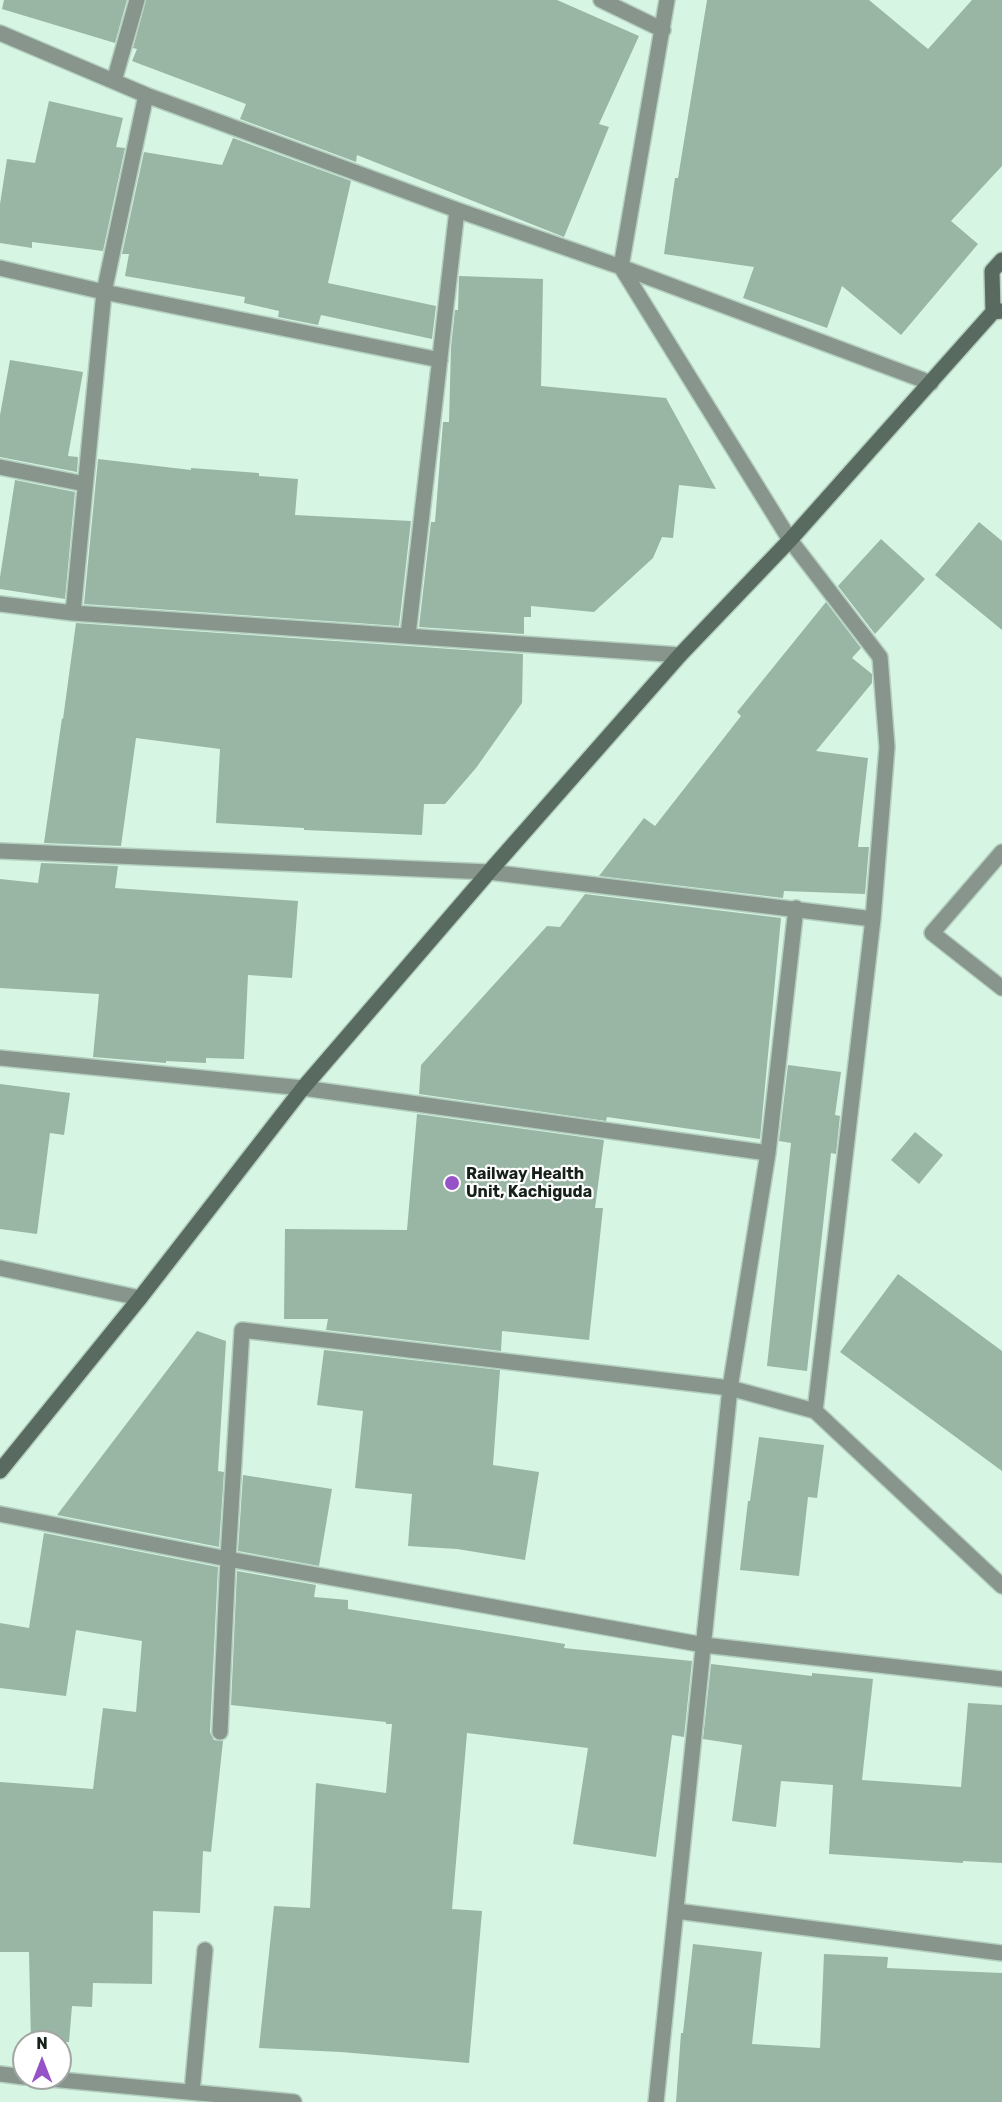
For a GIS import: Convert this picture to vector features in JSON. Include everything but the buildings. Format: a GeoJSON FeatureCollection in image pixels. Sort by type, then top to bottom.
{"type":"FeatureCollection","features":[{"type":"Feature","properties":{"kind":"main road"},"geometry":{"type":"LineString","coordinates":[[0,1471],[140,1298],[303,1089],[489,872],[680,655],[790,540],[997,311],[992,271],[1002,260]]}},
{"type":"Feature","properties":{"kind":"street"},"geometry":{"type":"LineString","coordinates":[[114,81],[137,0]]}},
{"type":"Feature","properties":{"kind":"street"},"geometry":{"type":"LineString","coordinates":[[601,0],[663,30]]}},
{"type":"Feature","properties":{"kind":"street"},"geometry":{"type":"LineString","coordinates":[[668,0],[621,267],[790,540],[880,657],[887,747],[873,919],[815,1411]]}},
{"type":"Feature","properties":{"kind":"street"},"geometry":{"type":"LineString","coordinates":[[0,33],[146,95],[457,210],[621,267],[931,383]]}},
{"type":"Feature","properties":{"kind":"street"},"geometry":{"type":"LineString","coordinates":[[74,613],[104,292],[146,95]]}},
{"type":"Feature","properties":{"kind":"street"},"geometry":{"type":"LineString","coordinates":[[408,635],[457,210]]}},
{"type":"Feature","properties":{"kind":"street"},"geometry":{"type":"LineString","coordinates":[[0,268],[104,292],[440,360]]}},
{"type":"Feature","properties":{"kind":"street"},"geometry":{"type":"LineString","coordinates":[[0,467],[85,484]]}},
{"type":"Feature","properties":{"kind":"street"},"geometry":{"type":"LineString","coordinates":[[0,604],[74,613],[680,655]]}},
{"type":"Feature","properties":{"kind":"street"},"geometry":{"type":"LineString","coordinates":[[0,851],[489,872],[873,919]]}},
{"type":"Feature","properties":{"kind":"street"},"geometry":{"type":"LineString","coordinates":[[1002,852],[932,933],[1002,988]]}},
{"type":"Feature","properties":{"kind":"street"},"geometry":{"type":"LineString","coordinates":[[656,2102],[730,1388],[768,1153],[796,908]]}},
{"type":"Feature","properties":{"kind":"street"},"geometry":{"type":"LineString","coordinates":[[0,1058],[303,1089],[768,1153]]}},
{"type":"Feature","properties":{"kind":"street"},"geometry":{"type":"LineString","coordinates":[[0,1268],[140,1298]]}},
{"type":"Feature","properties":{"kind":"street"},"geometry":{"type":"LineString","coordinates":[[220,1732],[242,1330],[730,1388],[815,1411],[1002,1586]]}},
{"type":"Feature","properties":{"kind":"street"},"geometry":{"type":"LineString","coordinates":[[0,1514],[228,1559],[704,1645],[1002,1679]]}},
{"type":"Feature","properties":{"kind":"street"},"geometry":{"type":"LineString","coordinates":[[676,1911],[1002,1953]]}},
{"type":"Feature","properties":{"kind":"street"},"geometry":{"type":"LineString","coordinates":[[192,2092],[205,1950]]}},
{"type":"Feature","properties":{"kind":"street"},"geometry":{"type":"LineString","coordinates":[[72,2081],[294,2102]]}},
{"type":"Feature","properties":{"kind":"place","name":"Railway Health Unit, Kachiguda"},"geometry":{"type":"Point","coordinates":[452,1183]}}]}
